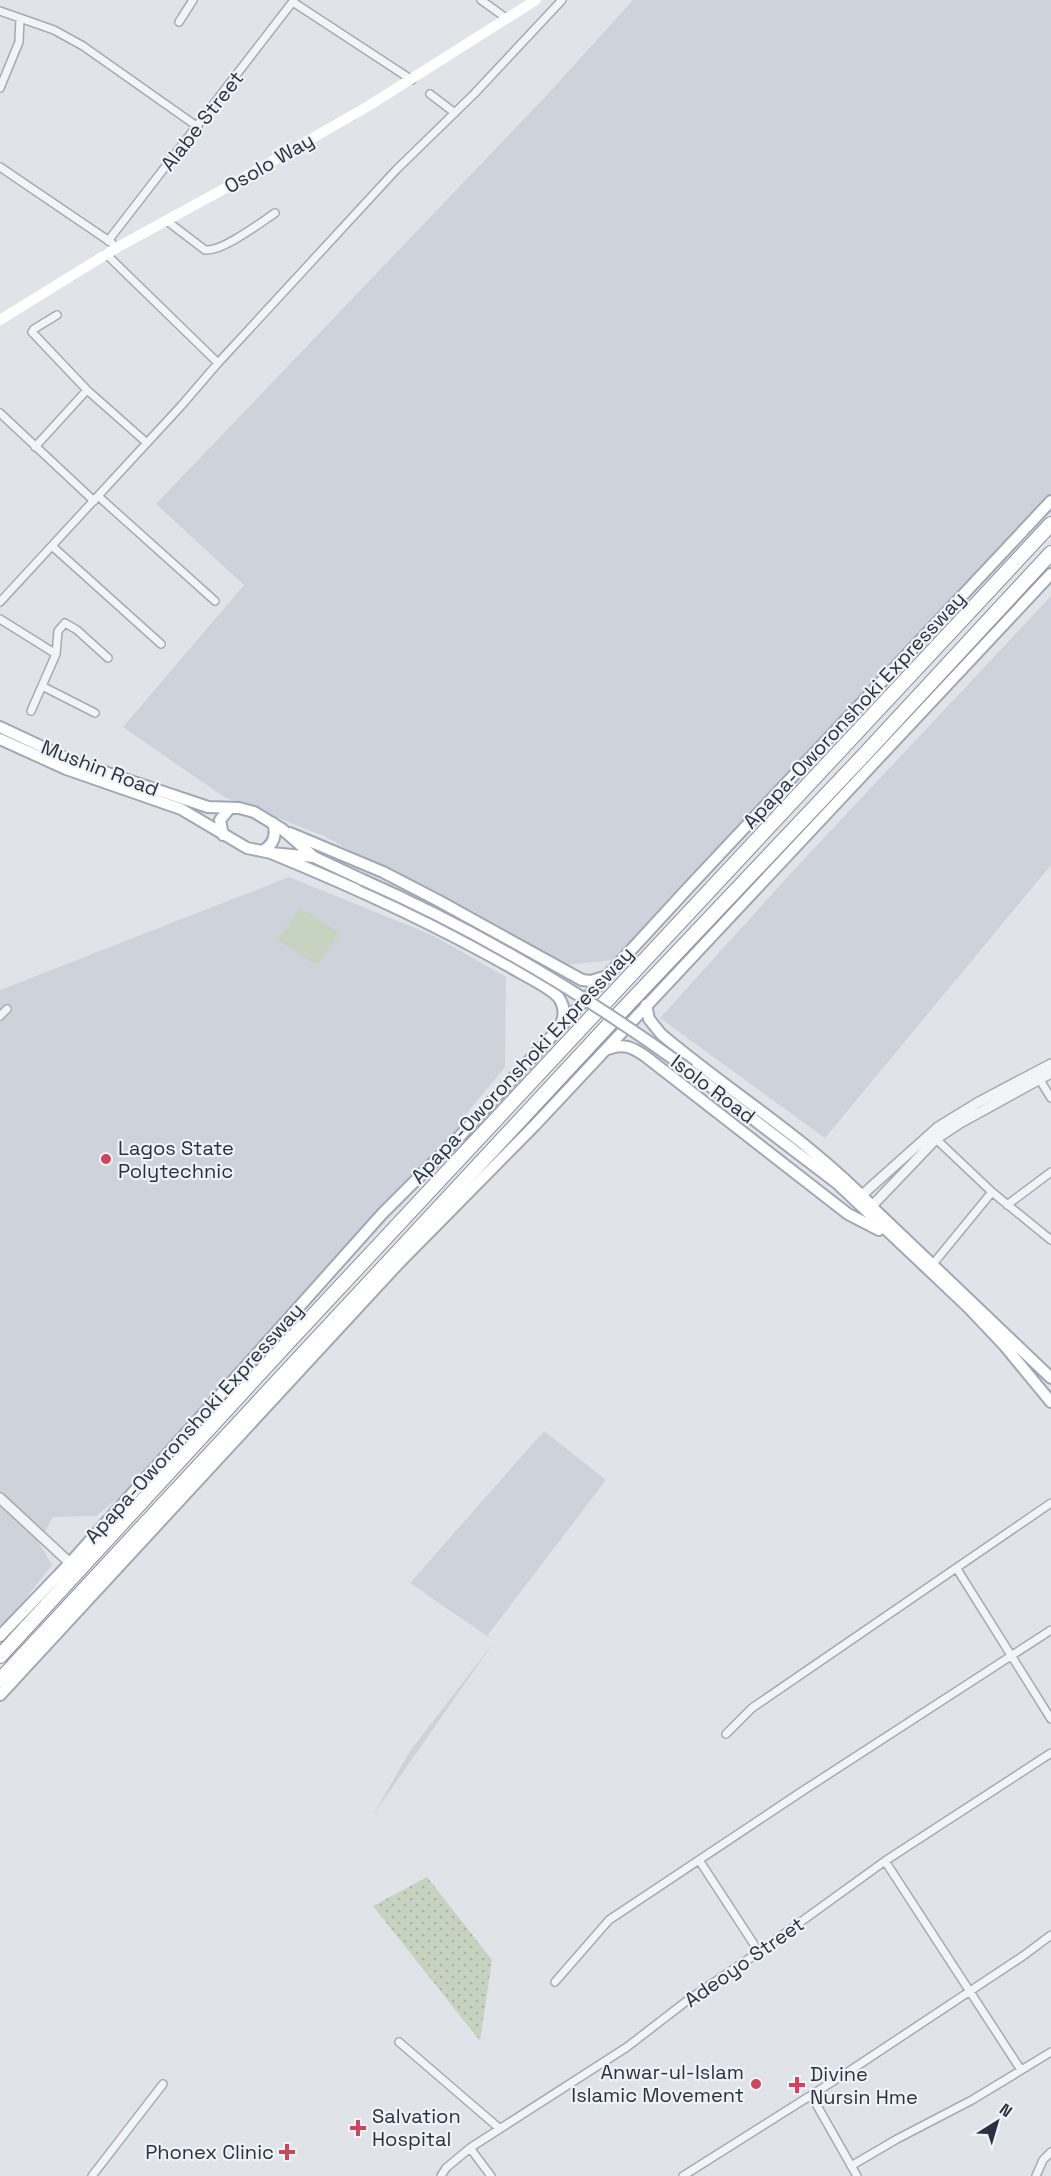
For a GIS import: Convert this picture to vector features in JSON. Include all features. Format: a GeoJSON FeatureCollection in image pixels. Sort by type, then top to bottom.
{"type":"FeatureCollection","features":[{"type":"Feature","properties":{"kind":"highway","name":"Apapa-Oworonshoki Expressway"},"geometry":{"type":"LineString","coordinates":[[0,1656],[274,1358],[1051,524]]}},
{"type":"Feature","properties":{"kind":"highway","name":"Apapa-Oworonshoki Expressway"},"geometry":{"type":"LineString","coordinates":[[0,1680],[1051,553]]}},
{"type":"Feature","properties":{"kind":"main road","name":"Osolo Way"},"geometry":{"type":"LineString","coordinates":[[0,320],[106,254],[113,244],[167,221],[412,80],[536,0]]}},
{"type":"Feature","properties":{"kind":"main road","name":"Apapa-Oworonshoki Expressway"},"geometry":{"type":"LineString","coordinates":[[0,1636],[70,1563],[382,1214],[460,1136],[607,975],[1051,501]]}},
{"type":"Feature","properties":{"kind":"main road","name":"Apapa-Oworonshoki Expressway"},"geometry":{"type":"LineString","coordinates":[[0,1695],[413,1248],[527,1134],[1051,574]]}},
{"type":"Feature","properties":{"kind":"main road","name":"Mushin Road"},"geometry":{"type":"LineString","coordinates":[[0,726],[68,759],[164,797]]}},
{"type":"Feature","properties":{"kind":"main road","name":"Mushin Road"},"geometry":{"type":"LineString","coordinates":[[0,740],[66,770],[164,797]]}},
{"type":"Feature","properties":{"kind":"main road"},"geometry":{"type":"LineString","coordinates":[[164,797],[208,807],[254,812],[278,826],[392,877],[582,980],[591,981],[607,975]]}},
{"type":"Feature","properties":{"kind":"main road"},"geometry":{"type":"LineString","coordinates":[[164,797],[247,848],[314,857]]}},
{"type":"Feature","properties":{"kind":"main road"},"geometry":{"type":"LineString","coordinates":[[224,835],[220,820],[230,808]]}},
{"type":"Feature","properties":{"kind":"main road"},"geometry":{"type":"LineString","coordinates":[[266,852],[278,826]]}},
{"type":"Feature","properties":{"kind":"main road"},"geometry":{"type":"LineString","coordinates":[[278,826],[314,857]]}},
{"type":"Feature","properties":{"kind":"main road"},"geometry":{"type":"LineString","coordinates":[[266,852],[425,921],[531,979],[556,995],[561,1002],[564,1016],[559,1028]]}},
{"type":"Feature","properties":{"kind":"main road","name":"Isolo Road"},"geometry":{"type":"LineString","coordinates":[[314,857],[424,907],[574,991],[643,1036],[838,1184],[1004,1345],[1051,1402]]}},
{"type":"Feature","properties":{"kind":"main road"},"geometry":{"type":"LineString","coordinates":[[646,1005],[649,1019],[661,1034],[810,1149],[862,1195],[1051,1378]]}},
{"type":"Feature","properties":{"kind":"main road"},"geometry":{"type":"LineString","coordinates":[[607,1049],[625,1045],[645,1056],[848,1214],[892,1236]]}},
{"type":"Feature","properties":{"kind":"main road"},"geometry":{"type":"LineString","coordinates":[[838,1184],[872,1206]]}},
{"type":"Feature","properties":{"kind":"street"},"geometry":{"type":"LineString","coordinates":[[178,22],[193,0]]}},
{"type":"Feature","properties":{"kind":"street"},"geometry":{"type":"LineString","coordinates":[[481,0],[506,18]]}},
{"type":"Feature","properties":{"kind":"street"},"geometry":{"type":"LineString","coordinates":[[0,602],[396,170],[455,113],[562,0]]}},
{"type":"Feature","properties":{"kind":"street"},"geometry":{"type":"LineString","coordinates":[[293,1],[412,80]]}},
{"type":"Feature","properties":{"kind":"street","name":"Alabe Street"},"geometry":{"type":"LineString","coordinates":[[113,244],[293,1]]}},
{"type":"Feature","properties":{"kind":"street"},"geometry":{"type":"LineString","coordinates":[[0,11],[54,30],[83,46],[198,127]]}},
{"type":"Feature","properties":{"kind":"street"},"geometry":{"type":"LineString","coordinates":[[0,88],[19,42],[20,18]]}},
{"type":"Feature","properties":{"kind":"street"},"geometry":{"type":"LineString","coordinates":[[430,94],[455,113]]}},
{"type":"Feature","properties":{"kind":"street"},"geometry":{"type":"LineString","coordinates":[[0,167],[113,244]]}},
{"type":"Feature","properties":{"kind":"street"},"geometry":{"type":"LineString","coordinates":[[167,221],[205,250],[210,251],[275,213]]}},
{"type":"Feature","properties":{"kind":"street"},"geometry":{"type":"LineString","coordinates":[[106,254],[218,363]]}},
{"type":"Feature","properties":{"kind":"street"},"geometry":{"type":"LineString","coordinates":[[57,315],[32,332],[87,390],[147,443]]}},
{"type":"Feature","properties":{"kind":"street"},"geometry":{"type":"LineString","coordinates":[[35,447],[87,390]]}},
{"type":"Feature","properties":{"kind":"street"},"geometry":{"type":"LineString","coordinates":[[0,413],[35,447],[215,601]]}},
{"type":"Feature","properties":{"kind":"street"},"geometry":{"type":"LineString","coordinates":[[52,546],[161,645]]}},
{"type":"Feature","properties":{"kind":"street"},"geometry":{"type":"LineString","coordinates":[[0,619],[56,654]]}},
{"type":"Feature","properties":{"kind":"street"},"geometry":{"type":"LineString","coordinates":[[32,711],[56,654],[58,631],[65,623],[77,630],[108,658]]}},
{"type":"Feature","properties":{"kind":"street"},"geometry":{"type":"LineString","coordinates":[[42,686],[95,712]]}},
{"type":"Feature","properties":{"kind":"street"},"geometry":{"type":"LineString","coordinates":[[0,1016],[7,1009]]}},
{"type":"Feature","properties":{"kind":"street"},"geometry":{"type":"LineString","coordinates":[[872,1206],[936,1139],[1037,1076],[1051,1064]]}},
{"type":"Feature","properties":{"kind":"street"},"geometry":{"type":"LineString","coordinates":[[862,1195],[938,1127],[977,1102],[1037,1076],[1051,1073]]}},
{"type":"Feature","properties":{"kind":"street"},"geometry":{"type":"LineString","coordinates":[[1037,1076],[1051,1098]]}},
{"type":"Feature","properties":{"kind":"street"},"geometry":{"type":"LineString","coordinates":[[936,1139],[992,1192],[1051,1240]]}},
{"type":"Feature","properties":{"kind":"street"},"geometry":{"type":"LineString","coordinates":[[1007,1204],[1051,1172]]}},
{"type":"Feature","properties":{"kind":"street"},"geometry":{"type":"LineString","coordinates":[[933,1264],[992,1192]]}},
{"type":"Feature","properties":{"kind":"street"},"geometry":{"type":"LineString","coordinates":[[0,1497],[70,1563]]}},
{"type":"Feature","properties":{"kind":"street"},"geometry":{"type":"LineString","coordinates":[[726,1734],[752,1708],[1051,1503]]}},
{"type":"Feature","properties":{"kind":"street"},"geometry":{"type":"LineString","coordinates":[[957,1569],[1051,1719]]}},
{"type":"Feature","properties":{"kind":"street"},"geometry":{"type":"LineString","coordinates":[[555,1982],[609,1920],[1051,1630]]}},
{"type":"Feature","properties":{"kind":"street","name":"Adeoyo Street"},"geometry":{"type":"LineString","coordinates":[[441,2176],[446,2168],[470,2148],[627,2047],[688,2000],[885,1861],[1051,1753]]}},
{"type":"Feature","properties":{"kind":"street"},"geometry":{"type":"LineString","coordinates":[[699,1860],[759,1952]]}},
{"type":"Feature","properties":{"kind":"street"},"geometry":{"type":"LineString","coordinates":[[885,1861],[1021,2070]]}},
{"type":"Feature","properties":{"kind":"street"},"geometry":{"type":"LineString","coordinates":[[683,2176],[811,2095],[1023,1956],[1051,1935]]}},
{"type":"Feature","properties":{"kind":"street"},"geometry":{"type":"LineString","coordinates":[[399,2042],[499,2128]]}},
{"type":"Feature","properties":{"kind":"street"},"geometry":{"type":"LineString","coordinates":[[851,2166],[972,2100],[1051,2052]]}},
{"type":"Feature","properties":{"kind":"street"},"geometry":{"type":"LineString","coordinates":[[92,2176],[163,2084]]}},
{"type":"Feature","properties":{"kind":"street"},"geometry":{"type":"LineString","coordinates":[[811,2095],[857,2176]]}},
{"type":"Feature","properties":{"kind":"street"},"geometry":{"type":"LineString","coordinates":[[470,2148],[491,2176]]}},
{"type":"Feature","properties":{"kind":"street"},"geometry":{"type":"LineString","coordinates":[[1036,2176],[1043,2160],[1051,2152]]}},
{"type":"Feature","properties":{"kind":"shaded area"},"geometry":{"type":"Polygon","coordinates":[[[633,0],[1051,0],[1051,504],[612,960],[565,965],[394,876],[324,836],[224,797],[123,727],[244,585],[156,504],[547,95],[633,0]]]}},
{"type":"Feature","properties":{"kind":"shaded area"},"geometry":{"type":"Polygon","coordinates":[[[1051,596],[1051,865],[825,1138],[660,1018],[792,872],[1051,596]]]}},
{"type":"Feature","properties":{"kind":"shaded area"},"geometry":{"type":"Polygon","coordinates":[[[289,877],[432,935],[506,977],[505,1067],[467,1113],[446,1148],[182,1446],[96,1516],[53,1517],[39,1543],[52,1565],[0,1631],[0,990],[289,877]]]}},
{"type":"Feature","properties":{"kind":"shaded area"},"geometry":{"type":"Polygon","coordinates":[[[544,1431],[606,1480],[487,1636],[410,1583],[544,1431]]]}},
{"type":"Feature","properties":{"kind":"shaded area"},"geometry":{"type":"Polygon","coordinates":[[[494,1642],[373,1815],[410,1751],[494,1642]]]}},
{"type":"Feature","properties":{"kind":"green space"},"geometry":{"type":"Polygon","coordinates":[[[300,908],[340,933],[317,965],[277,940],[300,908]]]}},
{"type":"Feature","properties":{"kind":"green space"},"geometry":{"type":"Polygon","coordinates":[[[427,1877],[492,1960],[480,2041],[373,1906],[427,1877]]]}},
{"type":"Feature","properties":{"kind":"place","name":"Lagos State Polytechnic"},"geometry":{"type":"Point","coordinates":[106,1159]}},
{"type":"Feature","properties":{"kind":"place","name":"Anwar-ul-Islam Islamic Movement"},"geometry":{"type":"Point","coordinates":[756,2084]}},
{"type":"Feature","properties":{"kind":"place","name":"Divine Nursin Hme"},"geometry":{"type":"Point","coordinates":[797,2085]}},
{"type":"Feature","properties":{"kind":"place","name":"Salvation Hospital"},"geometry":{"type":"Point","coordinates":[358,2128]}},
{"type":"Feature","properties":{"kind":"place","name":"Phonex Clinic"},"geometry":{"type":"Point","coordinates":[287,2152]}}]}
